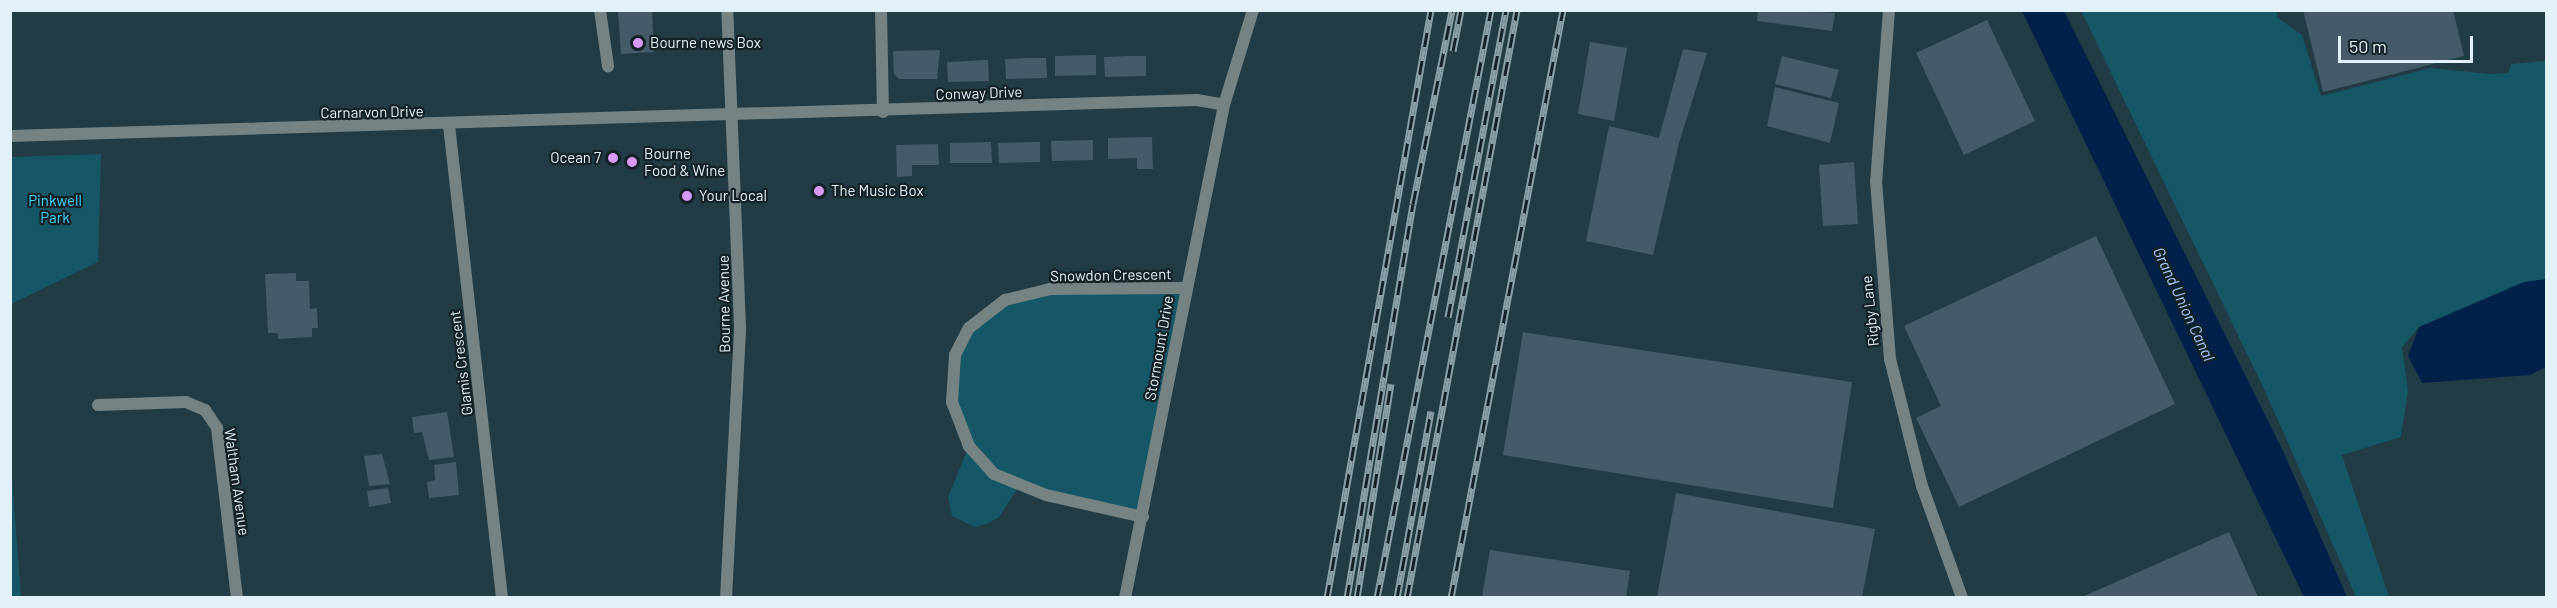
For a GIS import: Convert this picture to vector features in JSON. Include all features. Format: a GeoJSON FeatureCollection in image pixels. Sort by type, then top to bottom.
{"type":"FeatureCollection","features":[{"type":"Feature","properties":{"kind":"street"},"geometry":{"type":"LineString","coordinates":[[600,10],[608,66]]}},
{"type":"Feature","properties":{"kind":"street","name":"Bourne Avenue"},"geometry":{"type":"LineString","coordinates":[[726,597],[741,327],[734,116],[727,10]]}},
{"type":"Feature","properties":{"kind":"street"},"geometry":{"type":"LineString","coordinates":[[881,10],[883,112]]}},
{"type":"Feature","properties":{"kind":"street","name":"Stormount Drive"},"geometry":{"type":"LineString","coordinates":[[1125,597],[1143,517],[1185,288],[1224,105],[1253,10]]}},
{"type":"Feature","properties":{"kind":"street","name":"Rigby Lane"},"geometry":{"type":"LineString","coordinates":[[1889,10],[1876,181],[1890,359],[1922,486],[1962,597]]}},
{"type":"Feature","properties":{"kind":"street","name":"Conway Drive"},"geometry":{"type":"LineString","coordinates":[[734,116],[1197,100],[1224,105]]}},
{"type":"Feature","properties":{"kind":"street","name":"Carnarvon Drive"},"geometry":{"type":"LineString","coordinates":[[10,136],[734,116]]}},
{"type":"Feature","properties":{"kind":"street","name":"Glamis Crescent"},"geometry":{"type":"LineString","coordinates":[[449,125],[502,597]]}},
{"type":"Feature","properties":{"kind":"street","name":"Snowdon Crescent"},"geometry":{"type":"LineString","coordinates":[[1143,517],[1046,495],[994,474],[969,446],[952,402],[955,355],[969,328],[1005,300],[1050,289],[1185,288]]}},
{"type":"Feature","properties":{"kind":"street","name":"Waltham Avenue"},"geometry":{"type":"LineString","coordinates":[[98,405],[186,402],[205,410],[217,428],[237,597]]}},
{"type":"Feature","properties":{"kind":"green space"},"geometry":{"type":"Polygon","coordinates":[[[2081,11],[2276,11],[2278,18],[2302,35],[2321,96],[2431,68],[2490,74],[2508,73],[2511,64],[2546,61],[2546,279],[2419,327],[2402,347],[2408,391],[2401,437],[2342,455],[2389,597],[2356,597],[2265,391],[2081,11]]]}},
{"type":"Feature","properties":{"kind":"green space","name":"Pinkwell Park"},"geometry":{"type":"Polygon","coordinates":[[[101,154],[98,262],[11,304],[11,157],[101,154]]]}},
{"type":"Feature","properties":{"kind":"green space"},"geometry":{"type":"Polygon","coordinates":[[[1185,288],[1143,517],[1020,485],[999,517],[987,524],[975,527],[952,516],[948,497],[969,446],[952,402],[955,355],[969,328],[1005,300],[1050,289],[1185,288]]]}},
{"type":"Feature","properties":{"kind":"green space"},"geometry":{"type":"Polygon","coordinates":[[[11,464],[21,597],[11,597],[11,464]]]}},
{"type":"Feature","properties":{"kind":"water","name":"Grand Union Canal"},"geometry":{"type":"Polygon","coordinates":[[[2022,11],[2064,11],[2283,451],[2347,597],[2304,597],[2022,11]]]}},
{"type":"Feature","properties":{"kind":"water"},"geometry":{"type":"Polygon","coordinates":[[[2546,279],[2546,367],[2530,375],[2422,383],[2408,356],[2419,327],[2524,282],[2546,279]]]}},
{"type":"Feature","properties":{"kind":"building"},"geometry":{"type":"Polygon","coordinates":[[[618,10],[652,10],[654,52],[621,54],[618,10]]]}},
{"type":"Feature","properties":{"kind":"building"},"geometry":{"type":"Polygon","coordinates":[[[1758,10],[1835,13],[1832,31],[1757,21],[1758,10]]]}},
{"type":"Feature","properties":{"kind":"building"},"geometry":{"type":"Polygon","coordinates":[[[2303,10],[2453,10],[2464,56],[2323,92],[2303,10]]]}},
{"type":"Feature","properties":{"kind":"building"},"geometry":{"type":"Polygon","coordinates":[[[1987,20],[2035,121],[1964,155],[1916,53],[1987,20]]]}},
{"type":"Feature","properties":{"kind":"building"},"geometry":{"type":"Polygon","coordinates":[[[1590,42],[1627,48],[1614,121],[1578,114],[1590,42]]]}},
{"type":"Feature","properties":{"kind":"building"},"geometry":{"type":"Polygon","coordinates":[[[1683,49],[1707,53],[1679,143],[1653,255],[1586,241],[1609,126],[1659,138],[1683,49]]]}},
{"type":"Feature","properties":{"kind":"building"},"geometry":{"type":"Polygon","coordinates":[[[940,50],[937,79],[899,79],[894,74],[893,51],[940,50]]]}},
{"type":"Feature","properties":{"kind":"building"},"geometry":{"type":"Polygon","coordinates":[[[1096,55],[1096,75],[1055,76],[1055,56],[1096,55]]]}},
{"type":"Feature","properties":{"kind":"building"},"geometry":{"type":"Polygon","coordinates":[[[1146,56],[1146,76],[1105,77],[1104,57],[1146,56]]]}},
{"type":"Feature","properties":{"kind":"building"},"geometry":{"type":"Polygon","coordinates":[[[1782,56],[1839,70],[1831,98],[1775,84],[1782,56]]]}},
{"type":"Feature","properties":{"kind":"building"},"geometry":{"type":"Polygon","coordinates":[[[1046,58],[1047,78],[1006,79],[1005,59],[1046,58]]]}},
{"type":"Feature","properties":{"kind":"building"},"geometry":{"type":"Polygon","coordinates":[[[988,60],[989,81],[948,82],[947,62],[988,60]]]}},
{"type":"Feature","properties":{"kind":"building"},"geometry":{"type":"Polygon","coordinates":[[[1775,87],[1839,103],[1830,143],[1767,126],[1775,87]]]}},
{"type":"Feature","properties":{"kind":"building"},"geometry":{"type":"Polygon","coordinates":[[[1152,137],[1153,169],[1137,169],[1137,158],[1108,159],[1108,138],[1152,137]]]}},
{"type":"Feature","properties":{"kind":"building"},"geometry":{"type":"Polygon","coordinates":[[[1093,140],[1093,160],[1052,161],[1051,141],[1093,140]]]}},
{"type":"Feature","properties":{"kind":"building"},"geometry":{"type":"Polygon","coordinates":[[[991,142],[992,163],[950,163],[950,143],[991,142]]]}},
{"type":"Feature","properties":{"kind":"building"},"geometry":{"type":"Polygon","coordinates":[[[1040,142],[1040,162],[999,163],[998,143],[1040,142]]]}},
{"type":"Feature","properties":{"kind":"building"},"geometry":{"type":"Polygon","coordinates":[[[938,144],[939,165],[912,165],[912,176],[897,177],[896,145],[938,144]]]}},
{"type":"Feature","properties":{"kind":"building"},"geometry":{"type":"Polygon","coordinates":[[[1854,162],[1858,224],[1823,226],[1819,165],[1854,162]]]}},
{"type":"Feature","properties":{"kind":"building"},"geometry":{"type":"Polygon","coordinates":[[[2096,236],[2175,404],[1959,507],[1916,418],[1941,406],[1904,326],[2096,236]]]}},
{"type":"Feature","properties":{"kind":"building"},"geometry":{"type":"Polygon","coordinates":[[[296,273],[296,281],[309,281],[310,309],[317,308],[318,328],[312,328],[312,337],[278,339],[278,333],[268,333],[265,274],[296,273]]]}},
{"type":"Feature","properties":{"kind":"building"},"geometry":{"type":"Polygon","coordinates":[[[1523,332],[1852,382],[1833,508],[1503,455],[1523,332]]]}},
{"type":"Feature","properties":{"kind":"building"},"geometry":{"type":"Polygon","coordinates":[[[447,412],[454,457],[429,460],[422,432],[414,433],[412,417],[447,412]]]}},
{"type":"Feature","properties":{"kind":"building"},"geometry":{"type":"Polygon","coordinates":[[[382,454],[390,484],[369,486],[364,456],[382,454]]]}},
{"type":"Feature","properties":{"kind":"building"},"geometry":{"type":"Polygon","coordinates":[[[456,462],[459,495],[429,498],[427,482],[435,480],[434,465],[456,462]]]}},
{"type":"Feature","properties":{"kind":"building"},"geometry":{"type":"Polygon","coordinates":[[[388,488],[391,503],[369,507],[367,491],[388,488]]]}},
{"type":"Feature","properties":{"kind":"building"},"geometry":{"type":"Polygon","coordinates":[[[1676,493],[1875,529],[1862,597],[1657,597],[1676,493]]]}},
{"type":"Feature","properties":{"kind":"building"},"geometry":{"type":"Polygon","coordinates":[[[2229,532],[2258,597],[2082,597],[2229,532]]]}},
{"type":"Feature","properties":{"kind":"building"},"geometry":{"type":"Polygon","coordinates":[[[1490,550],[1630,571],[1626,597],[1482,597],[1490,550]]]}},
{"type":"Feature","properties":{"kind":"railway"},"geometry":{"type":"LineString","coordinates":[[1327,598],[1431,10]]}},
{"type":"Feature","properties":{"kind":"railway"},"geometry":{"type":"LineString","coordinates":[[1347,598],[1413,204],[1452,10]]}},
{"type":"Feature","properties":{"kind":"railway"},"geometry":{"type":"LineString","coordinates":[[1453,51],[1461,10]]}},
{"type":"Feature","properties":{"kind":"railway"},"geometry":{"type":"LineString","coordinates":[[1377,598],[1491,10]]}},
{"type":"Feature","properties":{"kind":"railway"},"geometry":{"type":"LineString","coordinates":[[1448,317],[1506,10]]}},
{"type":"Feature","properties":{"kind":"railway"},"geometry":{"type":"LineString","coordinates":[[1407,598],[1517,10]]}},
{"type":"Feature","properties":{"kind":"railway"},"geometry":{"type":"LineString","coordinates":[[1451,598],[1563,10]]}},
{"type":"Feature","properties":{"kind":"railway"},"geometry":{"type":"LineString","coordinates":[[1357,598],[1391,384]]}},
{"type":"Feature","properties":{"kind":"railway"},"geometry":{"type":"LineString","coordinates":[[1397,598],[1431,411]]}},
{"type":"Feature","properties":{"kind":"place","name":"Bourne news Box"},"geometry":{"type":"Point","coordinates":[638,43]}},
{"type":"Feature","properties":{"kind":"place","name":"Ocean 7"},"geometry":{"type":"Point","coordinates":[613,158]}},
{"type":"Feature","properties":{"kind":"place","name":"Bourne Food & Wine"},"geometry":{"type":"Point","coordinates":[632,162]}},
{"type":"Feature","properties":{"kind":"place","name":"The Music Box"},"geometry":{"type":"Point","coordinates":[819,191]}},
{"type":"Feature","properties":{"kind":"place","name":"Your Local"},"geometry":{"type":"Point","coordinates":[687,196]}}]}
